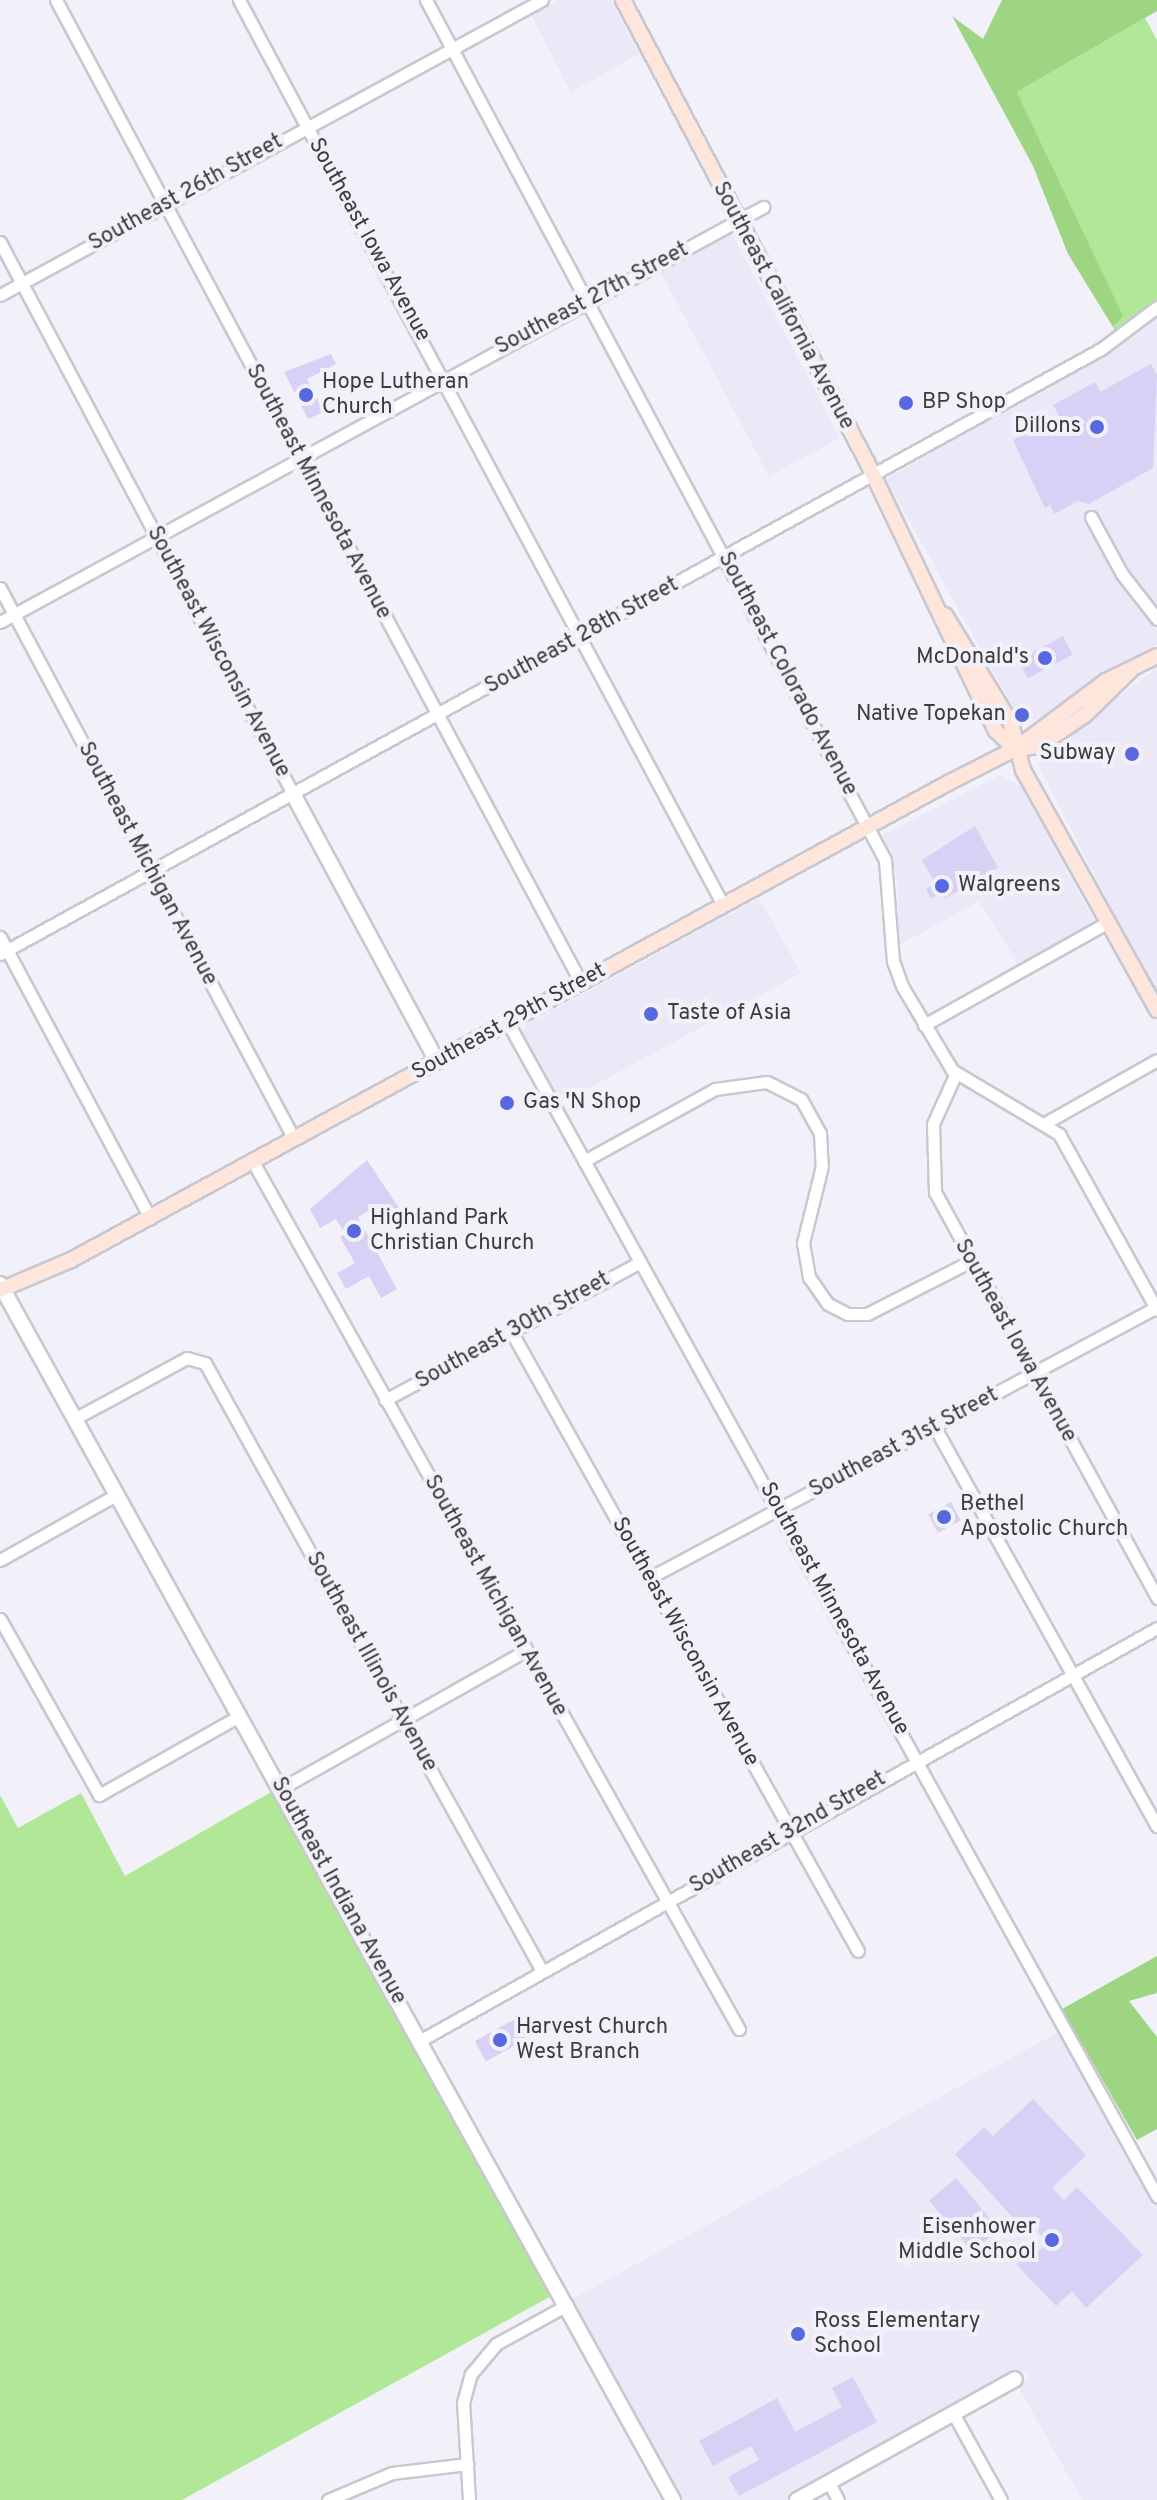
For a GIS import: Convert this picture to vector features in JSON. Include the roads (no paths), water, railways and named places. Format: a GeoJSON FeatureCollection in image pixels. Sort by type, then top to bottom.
{"type":"FeatureCollection","features":[{"type":"Feature","properties":{"kind":"main road","name":"Southeast California Avenue"},"geometry":{"type":"LineString","coordinates":[[623,0],[942,612],[966,640],[1011,723],[1015,749],[1157,1010]]}},
{"type":"Feature","properties":{"kind":"main road","name":"Southeast 29th Street"},"geometry":{"type":"LineString","coordinates":[[1,1288],[150,1218],[867,826],[1015,749],[1039,746],[1071,726],[1130,671],[1157,656]]}},
{"type":"Feature","properties":{"kind":"street","name":"Southeast Minnesota Avenue"},"geometry":{"type":"LineString","coordinates":[[56,0],[581,983]]}},
{"type":"Feature","properties":{"kind":"street","name":"Southeast Iowa Avenue"},"geometry":{"type":"LineString","coordinates":[[239,0],[445,379],[723,905]]}},
{"type":"Feature","properties":{"kind":"street","name":"Southeast Colorado Avenue"},"geometry":{"type":"LineString","coordinates":[[426,0],[867,826],[891,882],[896,973],[924,1025],[956,1073],[1047,1122]]}},
{"type":"Feature","properties":{"kind":"street","name":"Southeast 26th Street"},"geometry":{"type":"LineString","coordinates":[[0,295],[542,0]]}},
{"type":"Feature","properties":{"kind":"street","name":"Southeast 27th Street"},"geometry":{"type":"LineString","coordinates":[[0,622],[763,207]]}},
{"type":"Feature","properties":{"kind":"street","name":"Southeast Wisconsin Avenue"},"geometry":{"type":"LineString","coordinates":[[0,242],[437,1061]]}},
{"type":"Feature","properties":{"kind":"street","name":"Southeast 28th Street"},"geometry":{"type":"LineString","coordinates":[[4,952],[1127,334],[1157,307]]}},
{"type":"Feature","properties":{"kind":"street"},"geometry":{"type":"LineString","coordinates":[[1091,517],[1122,574],[1157,619]]}},
{"type":"Feature","properties":{"kind":"street","name":"Southeast Michigan Avenue"},"geometry":{"type":"LineString","coordinates":[[0,588],[294,1139]]}},
{"type":"Feature","properties":{"kind":"street"},"geometry":{"type":"LineString","coordinates":[[924,1025],[1108,922]]}},
{"type":"Feature","properties":{"kind":"street"},"geometry":{"type":"LineString","coordinates":[[0,937],[4,952],[150,1218]]}},
{"type":"Feature","properties":{"kind":"street","name":"Southeast Minnesota Avenue"},"geometry":{"type":"LineString","coordinates":[[508,1023],[1157,2196]]}},
{"type":"Feature","properties":{"kind":"street"},"geometry":{"type":"LineString","coordinates":[[1157,1060],[1047,1122],[1157,1308]]}},
{"type":"Feature","properties":{"kind":"street","name":"Southeast Iowa Avenue"},"geometry":{"type":"LineString","coordinates":[[956,1073],[933,1124],[929,1157],[940,1205],[1157,1598]]}},
{"type":"Feature","properties":{"kind":"street"},"geometry":{"type":"LineString","coordinates":[[584,1161],[715,1089],[767,1082],[801,1099],[820,1133],[822,1166],[803,1243],[809,1277],[828,1304],[848,1314],[867,1314],[971,1261]]}},
{"type":"Feature","properties":{"kind":"street","name":"Southeast Michigan Avenue"},"geometry":{"type":"LineString","coordinates":[[253,1162],[739,2029]]}},
{"type":"Feature","properties":{"kind":"street","name":"Southeast 30th Street"},"geometry":{"type":"LineString","coordinates":[[385,1400],[640,1262]]}},
{"type":"Feature","properties":{"kind":"street","name":"Southeast Indiana Avenue"},"geometry":{"type":"LineString","coordinates":[[1,1288],[421,2040],[673,2500]]}},
{"type":"Feature","properties":{"kind":"street","name":"Southeast 31st Street"},"geometry":{"type":"LineString","coordinates":[[649,1578],[1157,1308]]}},
{"type":"Feature","properties":{"kind":"street","name":"Southeast Wisconsin Avenue"},"geometry":{"type":"LineString","coordinates":[[512,1333],[858,1951]]}},
{"type":"Feature","properties":{"kind":"street","name":"Southeast Illinois Avenue"},"geometry":{"type":"LineString","coordinates":[[74,1419],[196,1357],[205,1363],[542,1971]]}},
{"type":"Feature","properties":{"kind":"street"},"geometry":{"type":"LineString","coordinates":[[934,1426],[1070,1676],[1157,1826]]}},
{"type":"Feature","properties":{"kind":"street"},"geometry":{"type":"LineString","coordinates":[[0,1560],[116,1495]]}},
{"type":"Feature","properties":{"kind":"street"},"geometry":{"type":"LineString","coordinates":[[0,1619],[99,1795],[239,1716]]}},
{"type":"Feature","properties":{"kind":"street","name":"Southeast 32nd Street"},"geometry":{"type":"LineString","coordinates":[[421,2040],[917,1759],[1157,1628]]}},
{"type":"Feature","properties":{"kind":"street"},"geometry":{"type":"LineString","coordinates":[[280,1789],[525,1651]]}},
{"type":"Feature","properties":{"kind":"street"},"geometry":{"type":"LineString","coordinates":[[469,2500],[463,2403],[476,2366],[496,2344],[567,2305]]}},
{"type":"Feature","properties":{"kind":"street"},"geometry":{"type":"LineString","coordinates":[[797,2500],[1015,2379]]}},
{"type":"Feature","properties":{"kind":"street"},"geometry":{"type":"LineString","coordinates":[[953,2413],[1001,2500]]}},
{"type":"Feature","properties":{"kind":"street"},"geometry":{"type":"LineString","coordinates":[[328,2500],[392,2473],[467,2464]]}},
{"type":"Feature","properties":{"kind":"street"},"geometry":{"type":"LineString","coordinates":[[829,2483],[838,2500]]}},
{"type":"Feature","properties":{"kind":"place","name":"Hope Lutheran Church"},"geometry":{"type":"Point","coordinates":[306,395]}},
{"type":"Feature","properties":{"kind":"place","name":"BP Shop"},"geometry":{"type":"Point","coordinates":[906,403]}},
{"type":"Feature","properties":{"kind":"place","name":"Dillons"},"geometry":{"type":"Point","coordinates":[1097,427]}},
{"type":"Feature","properties":{"kind":"place","name":"McDonald's"},"geometry":{"type":"Point","coordinates":[1045,658]}},
{"type":"Feature","properties":{"kind":"place","name":"Native Topekan"},"geometry":{"type":"Point","coordinates":[1022,715]}},
{"type":"Feature","properties":{"kind":"place","name":"Subway"},"geometry":{"type":"Point","coordinates":[1132,754]}},
{"type":"Feature","properties":{"kind":"place","name":"Walgreens"},"geometry":{"type":"Point","coordinates":[942,886]}},
{"type":"Feature","properties":{"kind":"place","name":"Taste of Asia"},"geometry":{"type":"Point","coordinates":[651,1014]}},
{"type":"Feature","properties":{"kind":"place","name":"Gas 'N Shop"},"geometry":{"type":"Point","coordinates":[507,1103]}},
{"type":"Feature","properties":{"kind":"place","name":"Highland Park Christian Church"},"geometry":{"type":"Point","coordinates":[354,1231]}},
{"type":"Feature","properties":{"kind":"place","name":"Bethel Apostolic Church"},"geometry":{"type":"Point","coordinates":[944,1517]}},
{"type":"Feature","properties":{"kind":"place","name":"Harvest Church West Branch"},"geometry":{"type":"Point","coordinates":[500,2040]}},
{"type":"Feature","properties":{"kind":"place","name":"Eisenhower Middle School"},"geometry":{"type":"Point","coordinates":[1052,2240]}},
{"type":"Feature","properties":{"kind":"place","name":"Ross Elementary School"},"geometry":{"type":"Point","coordinates":[798,2334]}}]}
